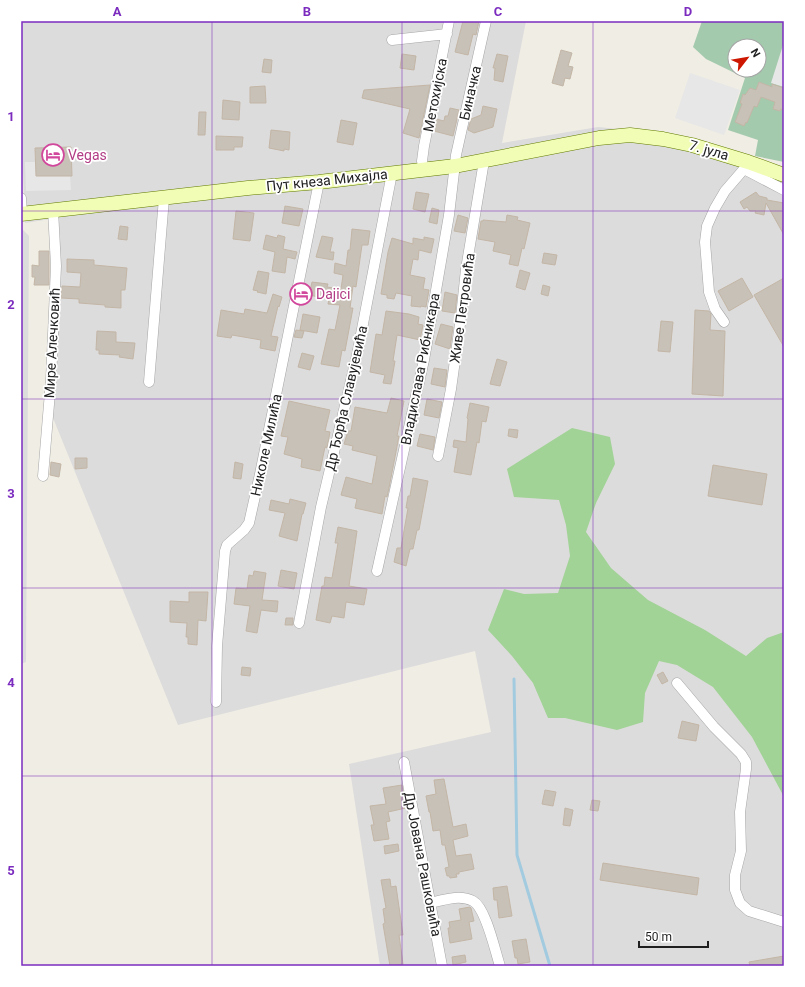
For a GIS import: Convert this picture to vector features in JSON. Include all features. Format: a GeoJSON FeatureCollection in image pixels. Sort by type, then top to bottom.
{"type":"FeatureCollection","features":[{"type":"Feature","properties":{"kind":"main road","name":"Пут кнеза Михајла"},"geometry":{"type":"LineString","coordinates":[[22,214],[455,166],[599,138],[631,135]]}},
{"type":"Feature","properties":{"kind":"main road","name":"7. јула"},"geometry":{"type":"LineString","coordinates":[[631,135],[681,142],[746,165],[784,175]]}},
{"type":"Feature","properties":{"kind":"street","name":"Метохијска"},"geometry":{"type":"LineString","coordinates":[[424,170],[422,161],[424,146],[449,21]]}},
{"type":"Feature","properties":{"kind":"street","name":"Биначка"},"geometry":{"type":"LineString","coordinates":[[455,166],[456,155],[486,21]]}},
{"type":"Feature","properties":{"kind":"street"},"geometry":{"type":"LineString","coordinates":[[392,40],[447,34]]}},
{"type":"Feature","properties":{"kind":"street","name":"Живе Петровића"},"geometry":{"type":"LineString","coordinates":[[438,456],[451,389],[466,269],[484,161]]}},
{"type":"Feature","properties":{"kind":"street"},"geometry":{"type":"LineString","coordinates":[[724,322],[716,310],[709,292],[705,242],[707,226],[715,208],[724,191],[746,165],[784,190]]}},
{"type":"Feature","properties":{"kind":"street","name":"Владислава Рибникара"},"geometry":{"type":"LineString","coordinates":[[377,571],[424,360],[449,215],[455,166]]}},
{"type":"Feature","properties":{"kind":"street","name":"Др Ђорђа Славујевића"},"geometry":{"type":"LineString","coordinates":[[299,623],[321,506],[358,355],[392,173]]}},
{"type":"Feature","properties":{"kind":"street","name":"Николе Милића"},"geometry":{"type":"LineString","coordinates":[[216,702],[217,646],[225,551],[227,545],[244,530],[249,523],[319,182]]}},
{"type":"Feature","properties":{"kind":"street"},"geometry":{"type":"LineString","coordinates":[[21,198],[22,214]]}},
{"type":"Feature","properties":{"kind":"street"},"geometry":{"type":"LineString","coordinates":[[149,382],[164,198]]}},
{"type":"Feature","properties":{"kind":"street","name":"Мире Алечковић"},"geometry":{"type":"LineString","coordinates":[[43,476],[51,380],[56,266],[53,210]]}},
{"type":"Feature","properties":{"kind":"street"},"geometry":{"type":"LineString","coordinates":[[677,683],[714,727],[742,754],[746,762],[740,812],[741,851],[735,875],[735,890],[740,903],[749,911],[784,922]]}},
{"type":"Feature","properties":{"kind":"street","name":"Др Јована Рашковића"},"geometry":{"type":"LineString","coordinates":[[404,762],[442,966]]}},
{"type":"Feature","properties":{"kind":"street"},"geometry":{"type":"LineString","coordinates":[[430,903],[452,898],[463,898],[472,900],[479,905],[485,917],[500,966]]}},
{"type":"Feature","properties":{"kind":"shaded area"},"geometry":{"type":"Polygon","coordinates":[[[21,21],[526,21],[502,143],[598,127],[669,134],[784,170],[784,966],[380,966],[349,764],[491,732],[475,651],[178,725],[51,413],[57,218],[25,223],[21,125],[21,21]]]}},
{"type":"Feature","properties":{"kind":"shaded area"},"geometry":{"type":"Polygon","coordinates":[[[784,42],[784,87],[771,83],[784,42]]]}},
{"type":"Feature","properties":{"kind":"shaded area"},"geometry":{"type":"Polygon","coordinates":[[[690,73],[740,90],[724,135],[675,118],[690,73]]]}},
{"type":"Feature","properties":{"kind":"shaded area"},"geometry":{"type":"Polygon","coordinates":[[[25,162],[36,162],[36,176],[70,176],[71,190],[26,191],[25,162]]]}},
{"type":"Feature","properties":{"kind":"shaded area"},"geometry":{"type":"Polygon","coordinates":[[[21,228],[29,236],[26,662],[21,664],[21,228]]]}},
{"type":"Feature","properties":{"kind":"green space"},"geometry":{"type":"Polygon","coordinates":[[[702,21],[784,21],[784,162],[755,156],[758,140],[728,130],[745,78],[767,78],[767,38],[727,38],[727,69],[706,59],[693,47],[702,21]]]}},
{"type":"Feature","properties":{"kind":"green space"},"geometry":{"type":"Polygon","coordinates":[[[572,428],[610,437],[615,464],[596,503],[586,532],[611,568],[648,600],[705,630],[746,656],[767,638],[784,632],[784,797],[752,737],[713,687],[677,665],[659,661],[645,693],[643,722],[617,730],[565,718],[548,718],[533,683],[512,656],[488,630],[504,589],[524,594],[558,593],[570,556],[566,525],[559,500],[514,497],[507,469],[572,428]]]}},
{"type":"Feature","properties":{"kind":"building"},"geometry":{"type":"Polygon","coordinates":[[[463,21],[479,21],[476,35],[473,34],[468,55],[455,52],[463,21]]]}},
{"type":"Feature","properties":{"kind":"building"},"geometry":{"type":"Polygon","coordinates":[[[561,50],[572,53],[568,66],[573,67],[570,79],[565,78],[563,86],[552,83],[561,50]]]}},
{"type":"Feature","properties":{"kind":"building"},"geometry":{"type":"Polygon","coordinates":[[[402,54],[416,56],[414,70],[400,68],[402,54]]]}},
{"type":"Feature","properties":{"kind":"building"},"geometry":{"type":"Polygon","coordinates":[[[497,54],[508,56],[503,82],[494,80],[495,68],[493,68],[497,54]]]}},
{"type":"Feature","properties":{"kind":"building"},"geometry":{"type":"Polygon","coordinates":[[[264,59],[272,60],[271,73],[262,72],[264,59]]]}},
{"type":"Feature","properties":{"kind":"building"},"geometry":{"type":"Polygon","coordinates":[[[759,82],[772,87],[772,84],[784,88],[784,110],[781,109],[780,111],[773,109],[775,102],[761,97],[757,107],[754,106],[747,123],[746,122],[744,126],[735,122],[742,104],[740,103],[743,94],[745,95],[750,88],[756,90],[759,82]]]}},
{"type":"Feature","properties":{"kind":"building"},"geometry":{"type":"Polygon","coordinates":[[[430,85],[419,138],[403,133],[410,109],[362,98],[364,90],[430,85]]]}},
{"type":"Feature","properties":{"kind":"building"},"geometry":{"type":"Polygon","coordinates":[[[265,86],[266,103],[250,103],[250,87],[265,86]]]}},
{"type":"Feature","properties":{"kind":"building"},"geometry":{"type":"Polygon","coordinates":[[[223,100],[240,102],[239,120],[222,119],[223,100]]]}},
{"type":"Feature","properties":{"kind":"building"},"geometry":{"type":"Polygon","coordinates":[[[483,106],[497,109],[493,127],[474,133],[468,130],[471,119],[481,115],[483,106]]]}},
{"type":"Feature","properties":{"kind":"building"},"geometry":{"type":"Polygon","coordinates":[[[450,108],[459,110],[453,136],[434,131],[436,119],[444,121],[445,116],[448,116],[450,108]]]}},
{"type":"Feature","properties":{"kind":"building"},"geometry":{"type":"Polygon","coordinates":[[[199,112],[206,112],[205,135],[198,135],[199,112]]]}},
{"type":"Feature","properties":{"kind":"building"},"geometry":{"type":"Polygon","coordinates":[[[341,120],[357,123],[353,145],[337,142],[341,120]]]}},
{"type":"Feature","properties":{"kind":"building"},"geometry":{"type":"Polygon","coordinates":[[[271,130],[290,132],[289,150],[284,149],[284,151],[269,148],[271,130]]]}},
{"type":"Feature","properties":{"kind":"building"},"geometry":{"type":"Polygon","coordinates":[[[216,136],[243,137],[242,147],[234,147],[234,150],[216,150],[216,136]]]}},
{"type":"Feature","properties":{"kind":"building","name":"Vegas"},"geometry":{"type":"Polygon","coordinates":[[[71,147],[72,176],[36,176],[35,148],[71,147]]]}},
{"type":"Feature","properties":{"kind":"building"},"geometry":{"type":"Polygon","coordinates":[[[416,192],[429,194],[425,212],[413,209],[416,192]]]}},
{"type":"Feature","properties":{"kind":"building"},"geometry":{"type":"Polygon","coordinates":[[[756,192],[759,196],[767,198],[767,200],[784,203],[784,235],[766,203],[764,215],[755,213],[756,211],[750,211],[747,207],[744,209],[740,202],[756,192]]]}},
{"type":"Feature","properties":{"kind":"building"},"geometry":{"type":"Polygon","coordinates":[[[285,206],[303,209],[299,226],[282,223],[285,206]]]}},
{"type":"Feature","properties":{"kind":"building"},"geometry":{"type":"Polygon","coordinates":[[[432,208],[439,210],[437,224],[429,222],[432,208]]]}},
{"type":"Feature","properties":{"kind":"building"},"geometry":{"type":"Polygon","coordinates":[[[236,211],[254,213],[250,241],[233,239],[236,211]]]}},
{"type":"Feature","properties":{"kind":"building"},"geometry":{"type":"Polygon","coordinates":[[[458,215],[468,218],[465,233],[454,231],[458,215]]]}},
{"type":"Feature","properties":{"kind":"building"},"geometry":{"type":"Polygon","coordinates":[[[507,215],[518,217],[517,220],[530,223],[524,249],[522,248],[518,266],[509,264],[511,255],[493,251],[495,242],[478,239],[481,221],[506,222],[507,215]]]}},
{"type":"Feature","properties":{"kind":"building"},"geometry":{"type":"Polygon","coordinates":[[[120,226],[128,227],[127,240],[118,239],[120,226]]]}},
{"type":"Feature","properties":{"kind":"building"},"geometry":{"type":"Polygon","coordinates":[[[352,229],[370,231],[368,245],[362,245],[356,287],[353,286],[350,308],[353,308],[345,351],[342,350],[339,367],[321,364],[329,329],[335,330],[340,305],[328,304],[329,299],[309,295],[312,282],[328,284],[327,287],[341,289],[343,275],[334,273],[335,263],[346,266],[348,250],[350,250],[352,229]]]}},
{"type":"Feature","properties":{"kind":"building"},"geometry":{"type":"Polygon","coordinates":[[[266,235],[277,238],[278,235],[285,237],[283,249],[297,252],[295,259],[287,257],[285,273],[272,271],[275,252],[263,249],[266,235]]]}},
{"type":"Feature","properties":{"kind":"building"},"geometry":{"type":"Polygon","coordinates":[[[322,236],[333,238],[330,252],[334,252],[333,260],[316,257],[322,236]]]}},
{"type":"Feature","properties":{"kind":"building"},"geometry":{"type":"Polygon","coordinates":[[[424,237],[434,239],[431,253],[419,250],[418,260],[413,259],[410,275],[425,278],[423,289],[429,290],[426,307],[411,306],[412,296],[396,293],[394,299],[387,298],[387,295],[381,294],[388,252],[392,238],[413,244],[413,238],[424,240],[424,237]]]}},
{"type":"Feature","properties":{"kind":"building"},"geometry":{"type":"Polygon","coordinates":[[[39,251],[49,251],[49,285],[34,285],[35,277],[32,277],[32,265],[39,266],[39,251]]]}},
{"type":"Feature","properties":{"kind":"building"},"geometry":{"type":"Polygon","coordinates":[[[544,253],[557,255],[555,265],[542,263],[544,253]]]}},
{"type":"Feature","properties":{"kind":"building"},"geometry":{"type":"Polygon","coordinates":[[[67,259],[94,260],[94,265],[127,268],[125,290],[121,290],[121,308],[79,303],[79,299],[61,298],[62,286],[80,287],[81,273],[67,272],[67,259]]]}},
{"type":"Feature","properties":{"kind":"building"},"geometry":{"type":"Polygon","coordinates":[[[520,270],[530,273],[525,290],[516,287],[520,270]]]}},
{"type":"Feature","properties":{"kind":"building"},"geometry":{"type":"Polygon","coordinates":[[[258,271],[269,273],[266,294],[253,290],[258,271]]]}},
{"type":"Feature","properties":{"kind":"building"},"geometry":{"type":"Polygon","coordinates":[[[742,278],[753,297],[729,311],[718,291],[742,278]]]}},
{"type":"Feature","properties":{"kind":"building"},"geometry":{"type":"Polygon","coordinates":[[[784,278],[784,347],[754,295],[784,278]]]}},
{"type":"Feature","properties":{"kind":"building"},"geometry":{"type":"Polygon","coordinates":[[[543,285],[550,287],[548,296],[541,294],[543,285]]]}},
{"type":"Feature","properties":{"kind":"building"},"geometry":{"type":"Polygon","coordinates":[[[445,292],[457,295],[455,313],[442,311],[445,292]]]}},
{"type":"Feature","properties":{"kind":"building"},"geometry":{"type":"Polygon","coordinates":[[[273,294],[282,297],[279,307],[278,306],[271,336],[278,337],[275,351],[260,348],[261,340],[232,335],[231,338],[217,336],[221,310],[244,314],[245,309],[267,313],[273,294]]]}},
{"type":"Feature","properties":{"kind":"building"},"geometry":{"type":"Polygon","coordinates":[[[695,310],[709,311],[711,314],[710,330],[725,331],[723,396],[692,394],[695,310]]]}},
{"type":"Feature","properties":{"kind":"building"},"geometry":{"type":"Polygon","coordinates":[[[386,311],[419,317],[418,324],[423,325],[420,340],[397,335],[391,384],[383,383],[385,375],[370,372],[376,334],[382,335],[386,311]]]}},
{"type":"Feature","properties":{"kind":"building"},"geometry":{"type":"Polygon","coordinates":[[[303,314],[320,317],[317,333],[300,330],[303,314]]]}},
{"type":"Feature","properties":{"kind":"building"},"geometry":{"type":"Polygon","coordinates":[[[661,321],[673,322],[670,352],[658,351],[661,321]]]}},
{"type":"Feature","properties":{"kind":"building"},"geometry":{"type":"Polygon","coordinates":[[[441,324],[453,327],[450,349],[435,344],[441,324]]]}},
{"type":"Feature","properties":{"kind":"building"},"geometry":{"type":"Polygon","coordinates":[[[296,330],[304,331],[302,338],[294,337],[296,330]]]}},
{"type":"Feature","properties":{"kind":"building"},"geometry":{"type":"Polygon","coordinates":[[[97,331],[116,332],[116,342],[135,343],[133,359],[119,357],[120,355],[99,354],[99,350],[96,350],[97,331]]]}},
{"type":"Feature","properties":{"kind":"building"},"geometry":{"type":"Polygon","coordinates":[[[302,353],[314,356],[310,370],[298,367],[302,353]]]}},
{"type":"Feature","properties":{"kind":"building"},"geometry":{"type":"Polygon","coordinates":[[[497,359],[507,362],[500,386],[490,384],[497,359]]]}},
{"type":"Feature","properties":{"kind":"building"},"geometry":{"type":"Polygon","coordinates":[[[434,368],[447,370],[445,387],[431,384],[434,368]]]}},
{"type":"Feature","properties":{"kind":"building"},"geometry":{"type":"Polygon","coordinates":[[[391,398],[404,401],[389,488],[387,497],[385,496],[382,514],[355,508],[357,499],[341,495],[346,477],[372,484],[377,456],[352,450],[353,446],[344,444],[348,431],[351,431],[355,407],[387,413],[391,398]]]}},
{"type":"Feature","properties":{"kind":"building"},"geometry":{"type":"Polygon","coordinates":[[[427,399],[442,402],[439,418],[424,415],[427,399]]]}},
{"type":"Feature","properties":{"kind":"building"},"geometry":{"type":"Polygon","coordinates":[[[289,401],[330,410],[325,431],[330,432],[320,471],[301,467],[302,459],[284,454],[288,437],[281,436],[289,401]]]}},
{"type":"Feature","properties":{"kind":"building"},"geometry":{"type":"Polygon","coordinates":[[[470,403],[489,407],[486,422],[482,421],[479,443],[477,442],[471,475],[454,472],[458,448],[453,447],[454,440],[466,442],[467,418],[470,403]]]}},
{"type":"Feature","properties":{"kind":"building"},"geometry":{"type":"Polygon","coordinates":[[[509,429],[518,430],[517,438],[508,436],[509,429]]]}},
{"type":"Feature","properties":{"kind":"building"},"geometry":{"type":"Polygon","coordinates":[[[420,434],[435,437],[433,450],[417,446],[420,434]]]}},
{"type":"Feature","properties":{"kind":"building"},"geometry":{"type":"Polygon","coordinates":[[[75,458],[87,458],[87,468],[75,469],[75,458]]]}},
{"type":"Feature","properties":{"kind":"building"},"geometry":{"type":"Polygon","coordinates":[[[51,462],[61,464],[59,477],[50,475],[51,462]]]}},
{"type":"Feature","properties":{"kind":"building"},"geometry":{"type":"Polygon","coordinates":[[[235,462],[243,464],[241,479],[233,478],[235,462]]]}},
{"type":"Feature","properties":{"kind":"building"},"geometry":{"type":"Polygon","coordinates":[[[713,465],[767,474],[762,505],[708,496],[713,465]]]}},
{"type":"Feature","properties":{"kind":"building"},"geometry":{"type":"Polygon","coordinates":[[[413,478],[428,481],[419,530],[417,530],[413,549],[410,549],[406,566],[394,562],[397,548],[401,548],[408,508],[406,508],[408,496],[410,496],[413,478]]]}},
{"type":"Feature","properties":{"kind":"building"},"geometry":{"type":"Polygon","coordinates":[[[290,499],[306,503],[302,514],[297,541],[279,536],[285,513],[269,510],[271,500],[289,504],[290,499]]]}},
{"type":"Feature","properties":{"kind":"building"},"geometry":{"type":"Polygon","coordinates":[[[338,527],[357,531],[349,586],[367,589],[364,605],[346,602],[344,618],[332,616],[330,623],[316,620],[325,577],[332,578],[338,543],[335,543],[338,527]]]}},
{"type":"Feature","properties":{"kind":"building"},"geometry":{"type":"Polygon","coordinates":[[[281,570],[297,573],[294,589],[278,586],[281,570]]]}},
{"type":"Feature","properties":{"kind":"building"},"geometry":{"type":"Polygon","coordinates":[[[254,571],[266,573],[262,600],[278,601],[277,612],[261,610],[257,633],[246,631],[250,606],[234,604],[236,588],[247,589],[249,575],[253,576],[254,571]]]}},
{"type":"Feature","properties":{"kind":"building"},"geometry":{"type":"Polygon","coordinates":[[[189,592],[208,592],[206,621],[198,620],[197,645],[188,644],[188,637],[186,637],[187,623],[170,622],[170,601],[189,602],[189,592]]]}},
{"type":"Feature","properties":{"kind":"building"},"geometry":{"type":"Polygon","coordinates":[[[286,618],[293,618],[293,625],[285,625],[286,618]]]}},
{"type":"Feature","properties":{"kind":"building"},"geometry":{"type":"Polygon","coordinates":[[[242,667],[251,668],[250,676],[241,675],[242,667]]]}},
{"type":"Feature","properties":{"kind":"building"},"geometry":{"type":"Polygon","coordinates":[[[663,672],[668,681],[662,684],[657,675],[663,672]]]}},
{"type":"Feature","properties":{"kind":"building"},"geometry":{"type":"Polygon","coordinates":[[[682,721],[699,725],[696,741],[678,738],[682,721]]]}},
{"type":"Feature","properties":{"kind":"building"},"geometry":{"type":"Polygon","coordinates":[[[444,779],[453,827],[466,824],[468,836],[453,840],[456,856],[471,854],[474,869],[459,872],[459,874],[456,874],[457,877],[450,878],[447,876],[445,868],[449,867],[445,845],[442,845],[440,830],[433,831],[426,796],[436,794],[434,780],[444,779]]]}},
{"type":"Feature","properties":{"kind":"building"},"geometry":{"type":"Polygon","coordinates":[[[402,785],[406,808],[388,812],[390,821],[386,822],[389,839],[374,841],[371,825],[374,825],[370,806],[386,804],[383,788],[402,785]]]}},
{"type":"Feature","properties":{"kind":"building"},"geometry":{"type":"Polygon","coordinates":[[[545,790],[556,792],[553,806],[542,804],[545,790]]]}},
{"type":"Feature","properties":{"kind":"building"},"geometry":{"type":"Polygon","coordinates":[[[592,800],[600,801],[598,811],[590,810],[592,800]]]}},
{"type":"Feature","properties":{"kind":"building"},"geometry":{"type":"Polygon","coordinates":[[[565,808],[573,810],[570,826],[563,825],[565,808]]]}},
{"type":"Feature","properties":{"kind":"building"},"geometry":{"type":"Polygon","coordinates":[[[398,844],[399,851],[385,854],[384,846],[398,844]]]}},
{"type":"Feature","properties":{"kind":"building"},"geometry":{"type":"Polygon","coordinates":[[[603,863],[699,878],[697,895],[600,880],[603,863]]]}},
{"type":"Feature","properties":{"kind":"building"},"geometry":{"type":"Polygon","coordinates":[[[390,879],[391,887],[396,886],[403,935],[399,935],[403,964],[390,966],[383,924],[385,923],[383,909],[386,908],[381,880],[390,879]]]}},
{"type":"Feature","properties":{"kind":"building"},"geometry":{"type":"Polygon","coordinates":[[[507,886],[512,916],[499,918],[497,900],[494,900],[493,888],[507,886]]]}},
{"type":"Feature","properties":{"kind":"building"},"geometry":{"type":"Polygon","coordinates":[[[470,907],[474,921],[469,922],[472,939],[450,943],[448,928],[450,928],[449,922],[461,920],[459,909],[470,907]]]}},
{"type":"Feature","properties":{"kind":"building"},"geometry":{"type":"Polygon","coordinates":[[[526,939],[530,962],[518,964],[517,958],[515,958],[512,941],[526,939]]]}},
{"type":"Feature","properties":{"kind":"building"},"geometry":{"type":"Polygon","coordinates":[[[465,955],[466,962],[453,965],[452,957],[465,955]]]}},
{"type":"Feature","properties":{"kind":"building"},"geometry":{"type":"Polygon","coordinates":[[[784,956],[784,966],[750,966],[749,962],[784,956]]]}},
{"type":"Feature","properties":{"kind":"waterway"},"geometry":{"type":"LineString","coordinates":[[514,679],[517,855],[550,966]]}},
{"type":"Feature","properties":{"kind":"place","name":"Vegas"},"geometry":{"type":"Point","coordinates":[53,155]}},
{"type":"Feature","properties":{"kind":"place","name":"Dajici"},"geometry":{"type":"Point","coordinates":[301,294]}}]}
